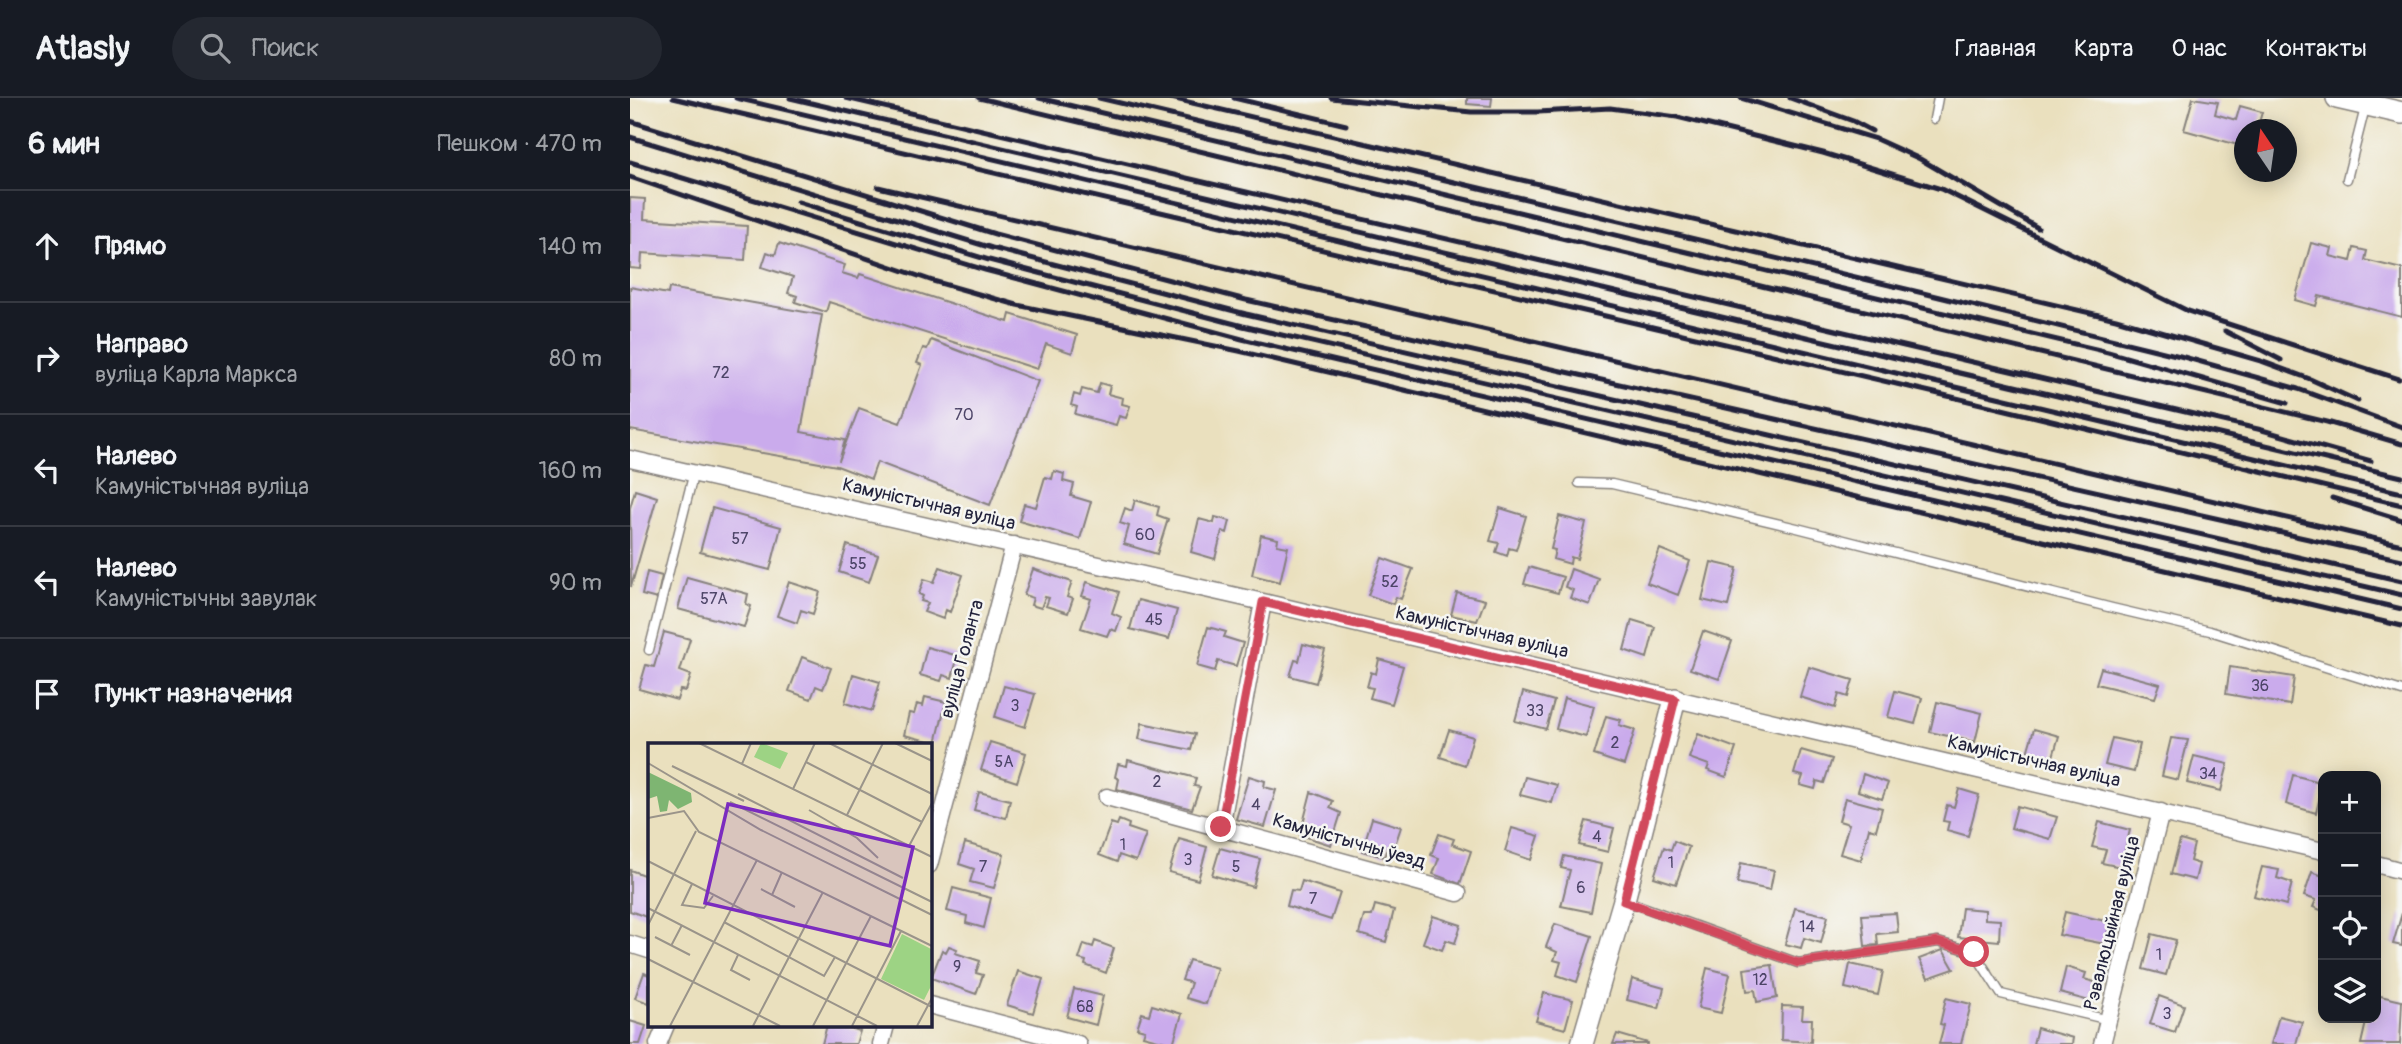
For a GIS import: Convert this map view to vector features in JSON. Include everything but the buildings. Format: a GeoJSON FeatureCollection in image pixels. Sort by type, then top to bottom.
{"type":"FeatureCollection","features":[{"type":"Feature","properties":{"kind":"street"},"geometry":{"type":"LineString","coordinates":[[2337,98],[2367,101],[2402,113]]}},
{"type":"Feature","properties":{"kind":"street","name":"Камуністычная вуліца"},"geometry":{"type":"LineString","coordinates":[[630,459],[1263,602],[2318,850]]}},
{"type":"Feature","properties":{"kind":"street","name":"вуліца Голанта"},"geometry":{"type":"LineString","coordinates":[[931,856],[1014,545]]}},
{"type":"Feature","properties":{"kind":"street"},"geometry":{"type":"LineString","coordinates":[[1221,827],[1263,602]]}},
{"type":"Feature","properties":{"kind":"street"},"geometry":{"type":"LineString","coordinates":[[1582,1044],[1624,901],[1675,699]]}},
{"type":"Feature","properties":{"kind":"street","name":"Камуністычны ўезд"},"geometry":{"type":"LineString","coordinates":[[1107,797],[1458,893]]}},
{"type":"Feature","properties":{"kind":"street","name":"Рэвалюцыйная вуліца"},"geometry":{"type":"LineString","coordinates":[[2102,1044],[2161,812]]}},
{"type":"Feature","properties":{"kind":"street"},"geometry":{"type":"LineString","coordinates":[[2381,865],[2402,871]]}},
{"type":"Feature","properties":{"kind":"street"},"geometry":{"type":"LineString","coordinates":[[630,944],[648,950]]}},
{"type":"Feature","properties":{"kind":"street"},"geometry":{"type":"LineString","coordinates":[[931,1006],[1078,1044]]}},
{"type":"Feature","properties":{"kind":"street"},"geometry":{"type":"LineString","coordinates":[[658,1044],[666,1026]]}},
{"type":"Feature","properties":{"kind":"street"},"geometry":{"type":"LineString","coordinates":[[881,1044],[887,1026]]}},
{"type":"Feature","properties":{"kind":"lane"},"geometry":{"type":"LineString","coordinates":[[1934,119],[1938,98]]}},
{"type":"Feature","properties":{"kind":"lane"},"geometry":{"type":"LineString","coordinates":[[2347,179],[2367,101]]}},
{"type":"Feature","properties":{"kind":"lane"},"geometry":{"type":"LineString","coordinates":[[649,650],[694,472]]}},
{"type":"Feature","properties":{"kind":"lane"},"geometry":{"type":"LineString","coordinates":[[1579,483],[1612,484],[2210,631],[2402,691]]}},
{"type":"Feature","properties":{"kind":"lane"},"geometry":{"type":"LineString","coordinates":[[1624,901],[1798,963],[1938,942],[1974,952],[2001,994],[2109,1020]]}},
{"type":"Feature","properties":{"kind":"railway"},"geometry":{"type":"LineString","coordinates":[[673,98],[2402,505]]}},
{"type":"Feature","properties":{"kind":"railway"},"geometry":{"type":"LineString","coordinates":[[736,98],[2402,493]]}},
{"type":"Feature","properties":{"kind":"railway"},"geometry":{"type":"LineString","coordinates":[[790,98],[2402,477]]}},
{"type":"Feature","properties":{"kind":"railway"},"geometry":{"type":"LineString","coordinates":[[846,98],[2262,430],[2371,461]]}},
{"type":"Feature","properties":{"kind":"railway"},"geometry":{"type":"LineString","coordinates":[[979,98],[2327,422],[2402,444]]}},
{"type":"Feature","properties":{"kind":"railway"},"geometry":{"type":"LineString","coordinates":[[1039,98],[2108,352],[2287,403]]}},
{"type":"Feature","properties":{"kind":"railway"},"geometry":{"type":"LineString","coordinates":[[1099,98],[2180,356],[2298,389],[2402,427]]}},
{"type":"Feature","properties":{"kind":"railway"},"geometry":{"type":"LineString","coordinates":[[1171,98],[2116,319],[2261,361],[2358,401]]}},
{"type":"Feature","properties":{"kind":"railway"},"geometry":{"type":"LineString","coordinates":[[1234,98],[1346,125]]}},
{"type":"Feature","properties":{"kind":"railway"},"geometry":{"type":"LineString","coordinates":[[1331,98],[1471,112],[1610,108],[1677,117],[1823,153],[1941,189],[2188,311],[2399,379]]}},
{"type":"Feature","properties":{"kind":"railway"},"geometry":{"type":"LineString","coordinates":[[1741,98],[1876,139],[1920,159],[2038,228]]}},
{"type":"Feature","properties":{"kind":"railway"},"geometry":{"type":"LineString","coordinates":[[1790,98],[1853,121],[1872,131]]}},
{"type":"Feature","properties":{"kind":"railway"},"geometry":{"type":"LineString","coordinates":[[630,121],[995,234],[1246,300],[2402,560]]}},
{"type":"Feature","properties":{"kind":"railway"},"geometry":{"type":"LineString","coordinates":[[630,137],[992,248],[1246,314],[2402,581]]}},
{"type":"Feature","properties":{"kind":"railway"},"geometry":{"type":"LineString","coordinates":[[630,162],[985,270],[1242,339],[2402,609]]}},
{"type":"Feature","properties":{"kind":"railway"},"geometry":{"type":"LineString","coordinates":[[630,177],[933,281],[1017,305],[1239,351],[2402,626]]}},
{"type":"Feature","properties":{"kind":"railway"},"geometry":{"type":"LineString","coordinates":[[878,187],[2402,545]]}},
{"type":"Feature","properties":{"kind":"railway"},"geometry":{"type":"LineString","coordinates":[[798,202],[989,260],[1243,326],[2402,595]]}},
{"type":"Feature","properties":{"kind":"railway"},"geometry":{"type":"LineString","coordinates":[[2225,331],[2281,360]]}},
{"type":"Feature","properties":{"kind":"railway"},"geometry":{"type":"LineString","coordinates":[[2332,498],[2402,520]]}},
{"type":"Feature","properties":{"kind":"route"},"geometry":{"type":"LineString","coordinates":[[1221,827],[1263,602],[1675,699],[1624,901],[1798,963],[1938,942],[1974,952]]}}]}
